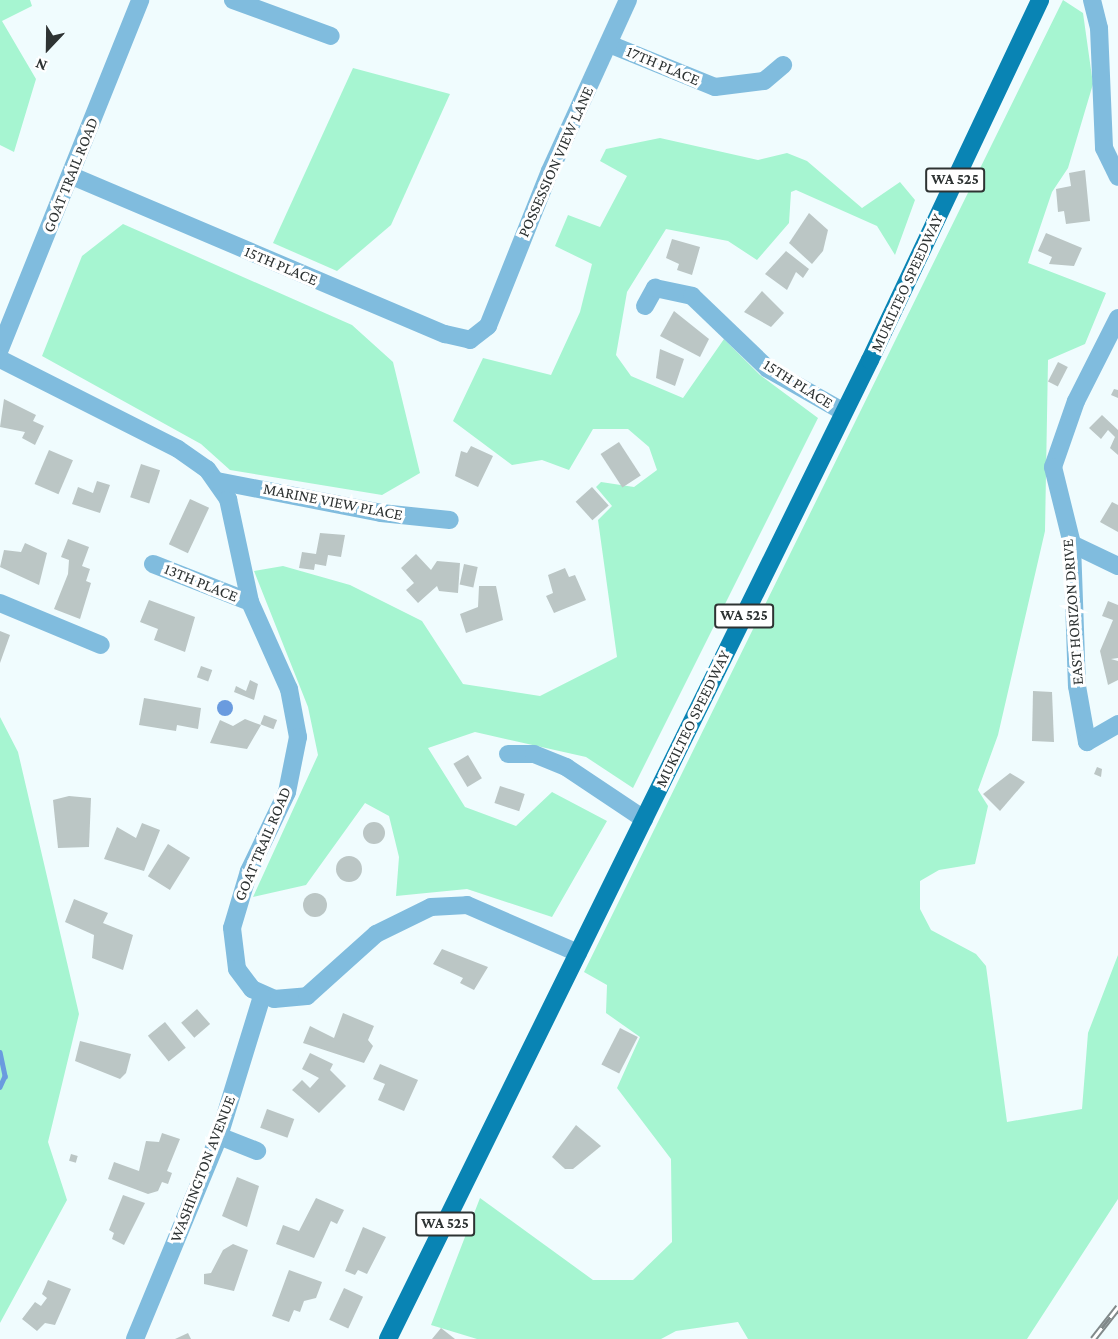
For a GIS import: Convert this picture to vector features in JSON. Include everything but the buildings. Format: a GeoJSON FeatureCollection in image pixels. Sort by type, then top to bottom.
{"type":"FeatureCollection","features":[{"type":"Feature","properties":{"kind":"main road","name":"MUKILTEO SPEEDWAY"},"geometry":{"type":"LineString","coordinates":[[388,1339],[844,412],[1040,0]]}},
{"type":"Feature","properties":{"kind":"street","name":"GOAT TRAIL ROAD"},"geometry":{"type":"LineString","coordinates":[[0,349],[72,176],[140,0]]}},
{"type":"Feature","properties":{"kind":"street"},"geometry":{"type":"LineString","coordinates":[[233,0],[331,36]]}},
{"type":"Feature","properties":{"kind":"street","name":"POSSESSION VIEW LANE"},"geometry":{"type":"LineString","coordinates":[[488,326],[550,171],[628,0]]}},
{"type":"Feature","properties":{"kind":"street"},"geometry":{"type":"LineString","coordinates":[[1092,0],[1099,28],[1104,148],[1118,177]]}},
{"type":"Feature","properties":{"kind":"street","name":"17TH PLACE"},"geometry":{"type":"LineString","coordinates":[[609,44],[715,87],[764,81],[783,65]]}},
{"type":"Feature","properties":{"kind":"street","name":"15TH PLACE"},"geometry":{"type":"LineString","coordinates":[[72,176],[445,334],[471,340],[488,326]]}},
{"type":"Feature","properties":{"kind":"street","name":"15TH PLACE"},"geometry":{"type":"LineString","coordinates":[[645,306],[656,288],[692,296],[768,369],[844,412]]}},
{"type":"Feature","properties":{"kind":"street","name":"EAST HORIZON DRIVE"},"geometry":{"type":"LineString","coordinates":[[1118,318],[1055,451],[1054,483],[1072,544],[1077,686],[1087,742],[1118,724]]}},
{"type":"Feature","properties":{"kind":"street","name":"GOAT TRAIL ROAD"},"geometry":{"type":"LineString","coordinates":[[0,359],[178,449],[217,481],[234,517],[250,602],[289,689],[298,736],[287,792],[249,871],[232,928],[237,969],[262,996]]}},
{"type":"Feature","properties":{"kind":"street","name":"MARINE VIEW PLACE"},"geometry":{"type":"LineString","coordinates":[[217,481],[381,513],[450,520]]}},
{"type":"Feature","properties":{"kind":"street"},"geometry":{"type":"LineString","coordinates":[[1072,544],[1118,566]]}},
{"type":"Feature","properties":{"kind":"street","name":"13TH PLACE"},"geometry":{"type":"LineString","coordinates":[[153,564],[250,602]]}},
{"type":"Feature","properties":{"kind":"street"},"geometry":{"type":"LineString","coordinates":[[0,603],[101,645]]}},
{"type":"Feature","properties":{"kind":"street"},"geometry":{"type":"LineString","coordinates":[[508,754],[534,754],[566,767],[644,819]]}},
{"type":"Feature","properties":{"kind":"street"},"geometry":{"type":"LineString","coordinates":[[262,996],[307,996],[376,934],[431,907],[467,905],[578,953]]}},
{"type":"Feature","properties":{"kind":"street","name":"WASHINGTON AVENUE"},"geometry":{"type":"LineString","coordinates":[[135,1339],[219,1136],[262,996]]}},
{"type":"Feature","properties":{"kind":"street"},"geometry":{"type":"LineString","coordinates":[[219,1136],[257,1151]]}},
{"type":"Feature","properties":{"kind":"green space"},"geometry":{"type":"Polygon","coordinates":[[[0,0],[30,0],[32,6],[2,21],[36,79],[14,152],[0,145],[0,0]]]}},
{"type":"Feature","properties":{"kind":"green space"},"geometry":{"type":"Polygon","coordinates":[[[1063,0],[1083,13],[1093,84],[1068,168],[1052,192],[1028,263],[1106,293],[1085,344],[1048,360],[1045,531],[998,735],[978,790],[988,806],[975,864],[939,870],[920,881],[920,909],[931,930],[976,954],[986,966],[1007,1122],[1082,1109],[1088,1033],[1118,955],[1118,1199],[1027,1339],[748,1339],[738,1322],[676,1331],[661,1339],[477,1339],[431,1325],[480,1198],[593,1280],[633,1280],[672,1242],[671,1159],[617,1088],[640,1037],[606,1013],[607,985],[584,972],[1063,0]]]}},
{"type":"Feature","properties":{"kind":"green space"},"geometry":{"type":"Polygon","coordinates":[[[353,68],[450,94],[391,225],[337,271],[273,243],[353,68]]]}},
{"type":"Feature","properties":{"kind":"green space"},"geometry":{"type":"Polygon","coordinates":[[[660,138],[758,160],[787,153],[807,161],[862,208],[900,182],[915,200],[895,255],[877,226],[796,190],[791,192],[789,223],[757,260],[728,241],[666,229],[627,292],[616,355],[631,376],[683,398],[724,339],[760,375],[818,418],[633,788],[586,757],[475,732],[428,748],[465,807],[516,826],[552,792],[607,821],[552,917],[467,889],[396,896],[399,857],[389,816],[365,803],[306,885],[253,897],[318,755],[308,707],[254,571],[283,566],[350,585],[422,621],[463,684],[540,696],[617,657],[598,520],[612,506],[596,487],[601,482],[634,487],[657,470],[649,447],[628,429],[593,429],[569,470],[542,460],[512,465],[453,421],[483,358],[551,375],[580,312],[592,264],[555,246],[568,215],[600,227],[627,176],[600,161],[606,149],[660,138]]]}},
{"type":"Feature","properties":{"kind":"green space"},"geometry":{"type":"Polygon","coordinates":[[[123,224],[352,325],[393,362],[420,473],[382,495],[230,470],[201,444],[42,356],[82,256],[123,224]]]}},
{"type":"Feature","properties":{"kind":"green space"},"geometry":{"type":"Polygon","coordinates":[[[0,717],[18,752],[79,1014],[48,1142],[67,1200],[0,1323],[0,717]]]}},
{"type":"Feature","properties":{"kind":"water"},"geometry":{"type":"Polygon","coordinates":[[[225,700],[233,708],[225,716],[217,708],[225,700]]]}},
{"type":"Feature","properties":{"kind":"waterway"},"geometry":{"type":"LineString","coordinates":[[0,1052],[5,1076],[0,1087]]}},
{"type":"Feature","properties":{"kind":"railway"},"geometry":{"type":"LineString","coordinates":[[1093,1339],[1118,1307]]}}]}
